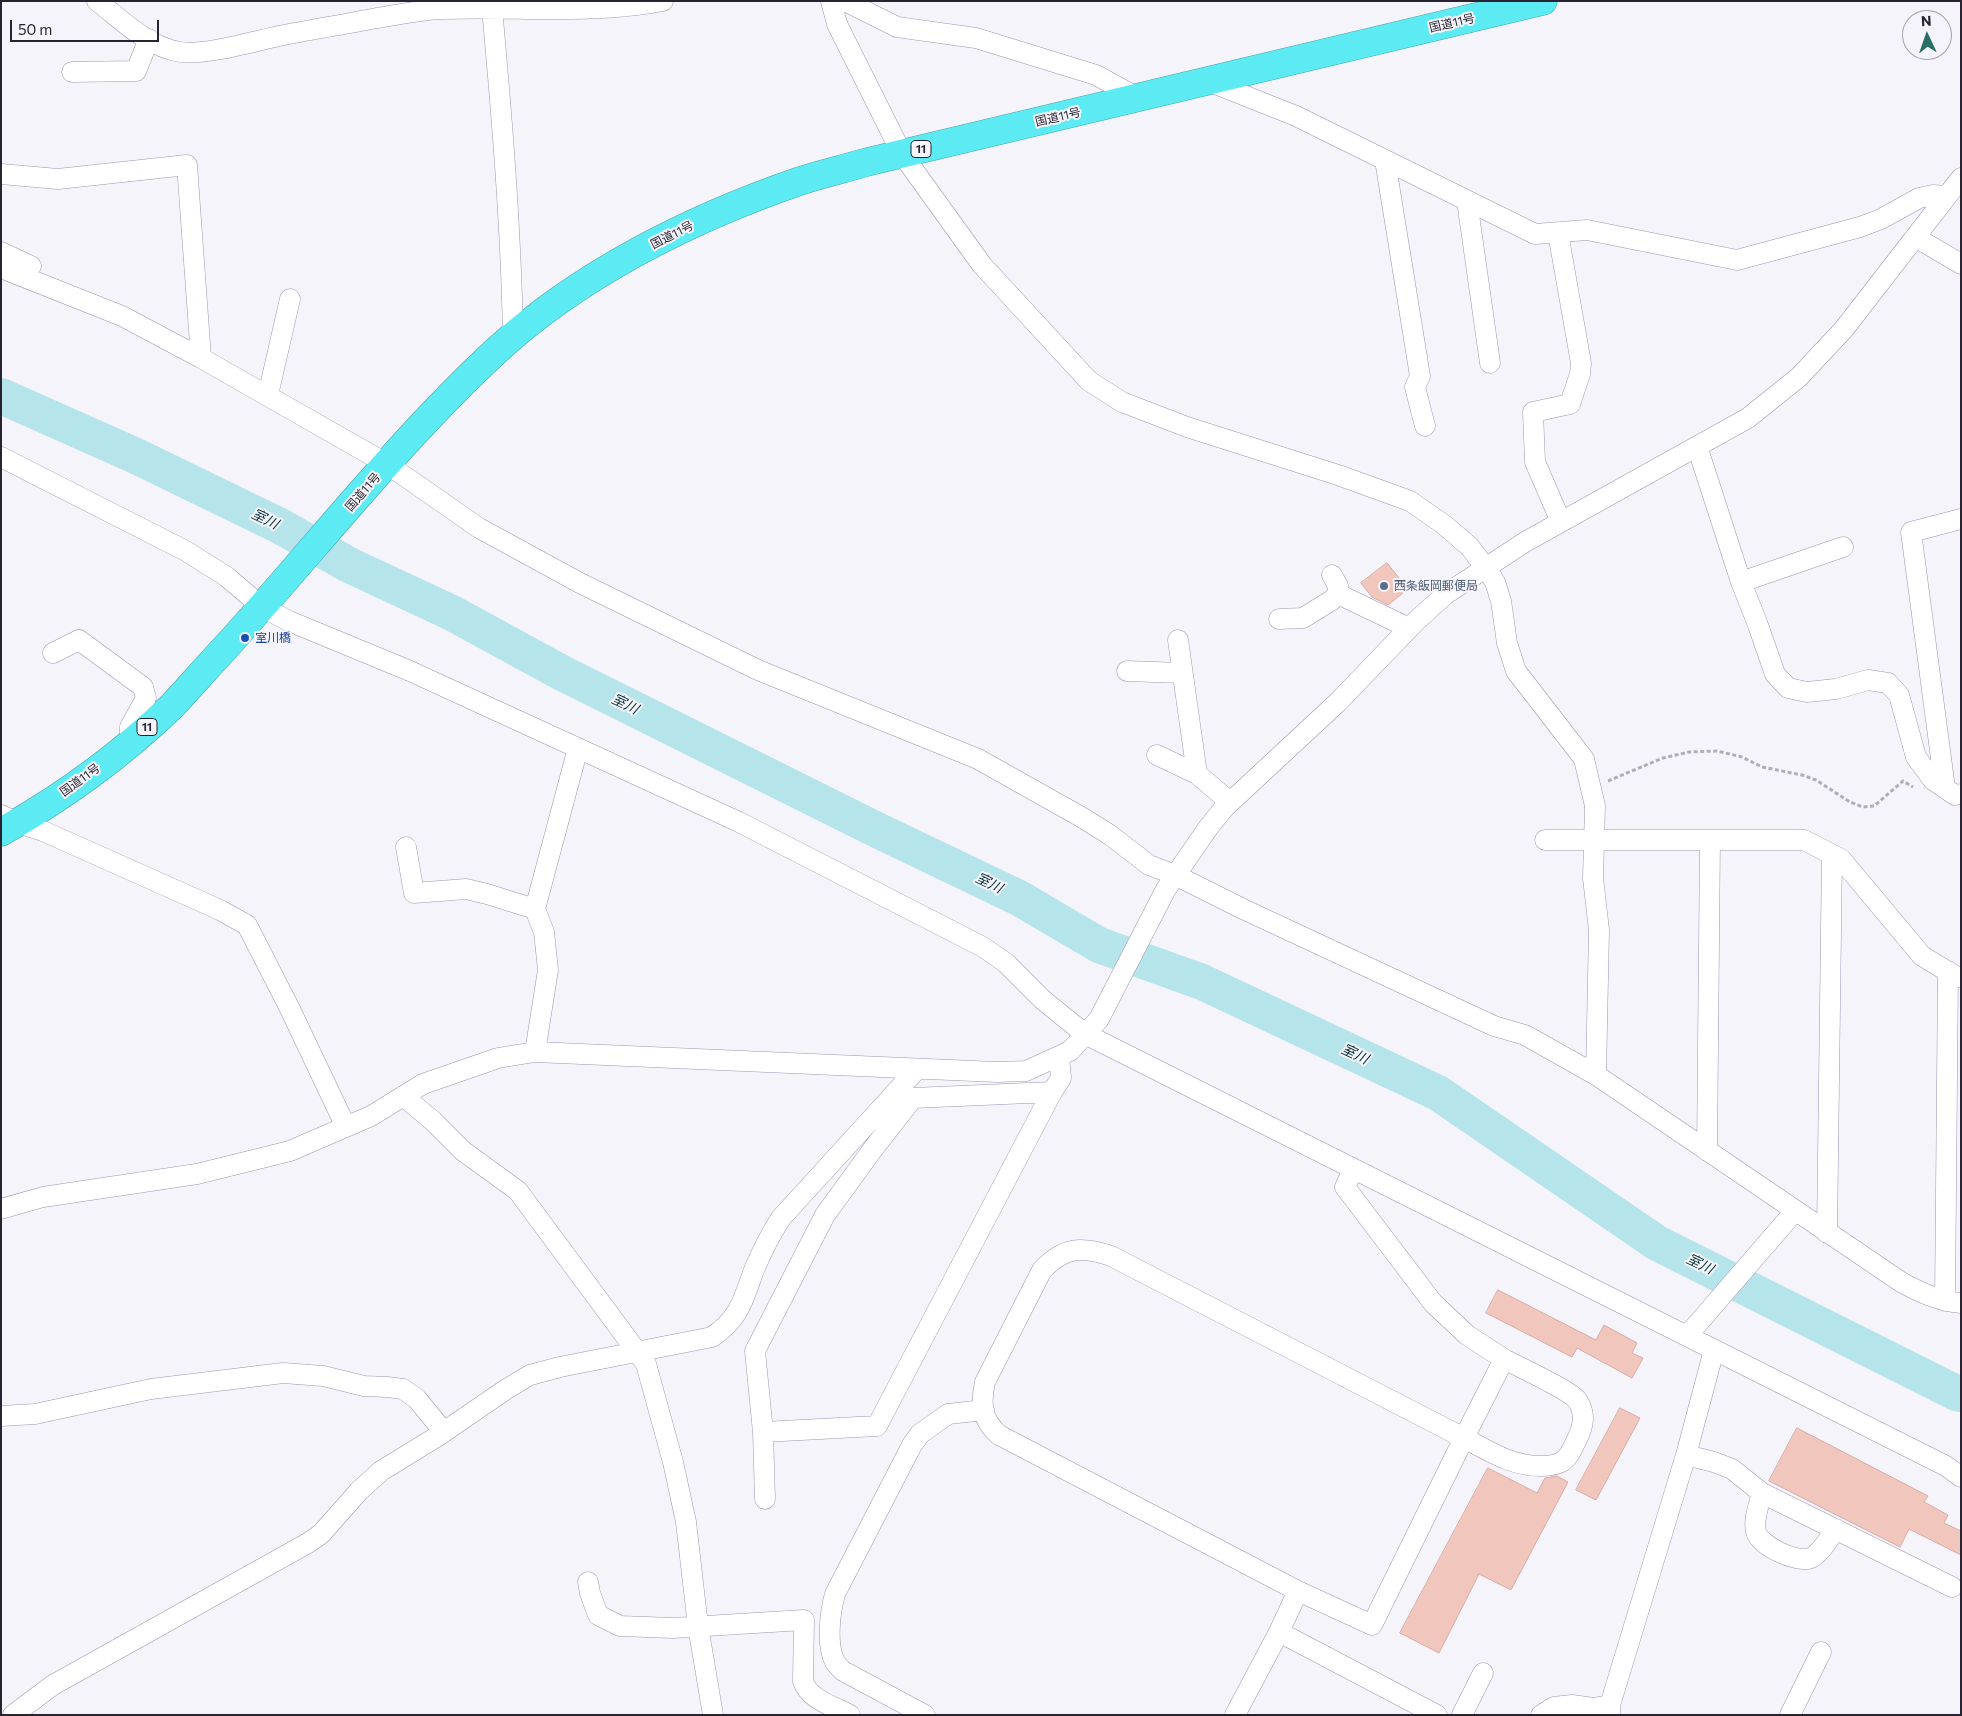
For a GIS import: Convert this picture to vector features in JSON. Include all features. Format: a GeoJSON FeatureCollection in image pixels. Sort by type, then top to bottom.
{"type":"FeatureCollection","features":[{"type":"Feature","properties":{"kind":"highway","name":"国道11号"},"geometry":{"type":"LineString","coordinates":[[6,823],[60,795],[130,743],[172,706],[385,467],[464,382],[513,337],[585,283],[672,233],[729,207],[799,181],[902,154],[1544,1]]}},
{"type":"Feature","properties":{"kind":"street"},"geometry":{"type":"LineString","coordinates":[[97,1],[149,39],[164,48],[181,52],[201,52],[308,30],[415,12],[490,6],[563,9],[642,5],[663,1]]}},
{"type":"Feature","properties":{"kind":"street"},"geometry":{"type":"LineString","coordinates":[[831,1],[837,24],[902,154],[982,265],[1089,381],[1122,402],[1187,427],[1338,475],[1410,501],[1443,524],[1469,546],[1486,567],[1495,582],[1501,601],[1507,643],[1516,671],[1584,759],[1595,806],[1593,878],[1599,930],[1596,1075]]}},
{"type":"Feature","properties":{"kind":"street"},"geometry":{"type":"LineString","coordinates":[[845,1],[897,27],[976,38],[1096,75],[1138,98]]}},
{"type":"Feature","properties":{"kind":"street"},"geometry":{"type":"LineString","coordinates":[[490,6],[506,157],[513,337]]}},
{"type":"Feature","properties":{"kind":"street"},"geometry":{"type":"LineString","coordinates":[[72,72],[136,71],[149,39]]}},
{"type":"Feature","properties":{"kind":"street"},"geometry":{"type":"LineString","coordinates":[[1208,81],[1296,116],[1535,234],[1588,230],[1737,260],[1860,227],[1881,219],[1919,198],[1933,195],[1947,196]]}},
{"type":"Feature","properties":{"kind":"street"},"geometry":{"type":"LineString","coordinates":[[1385,160],[1420,376],[1415,387],[1425,426]]}},
{"type":"Feature","properties":{"kind":"street"},"geometry":{"type":"LineString","coordinates":[[1,174],[58,179],[187,165],[201,352]]}},
{"type":"Feature","properties":{"kind":"street"},"geometry":{"type":"LineString","coordinates":[[1,1209],[43,1197],[197,1174],[290,1151],[371,1116],[423,1084],[498,1058],[535,1052],[997,1072],[1026,1071],[1059,1057],[1070,1051],[1099,1019],[1171,882],[1208,828],[1230,802],[1338,702],[1409,628],[1446,594],[1525,542],[1748,418],[1798,377],[1844,329],[1961,178]]}},
{"type":"Feature","properties":{"kind":"street"},"geometry":{"type":"LineString","coordinates":[[1467,201],[1490,364]]}},
{"type":"Feature","properties":{"kind":"street"},"geometry":{"type":"LineString","coordinates":[[1558,233],[1581,363],[1580,374],[1570,404],[1534,412],[1535,462],[1561,522]]}},
{"type":"Feature","properties":{"kind":"street"},"geometry":{"type":"LineString","coordinates":[[1915,237],[1961,264]]}},
{"type":"Feature","properties":{"kind":"street"},"geometry":{"type":"LineString","coordinates":[[1,252],[160,320],[201,352],[479,528],[580,583],[758,670],[978,759],[1110,835],[1171,882],[1243,909],[1494,1026],[1525,1034],[1596,1075],[1795,1212],[1901,1282],[1922,1294],[1953,1302],[1954,974],[1922,956],[1841,859],[1804,840],[1545,840]]}},
{"type":"Feature","properties":{"kind":"street"},"geometry":{"type":"LineString","coordinates":[[1,268],[122,316],[201,352]]}},
{"type":"Feature","properties":{"kind":"street"},"geometry":{"type":"LineString","coordinates":[[268,395],[290,299]]}},
{"type":"Feature","properties":{"kind":"street"},"geometry":{"type":"LineString","coordinates":[[1697,446],[1741,582],[1775,674],[1788,688],[1807,692],[1836,688],[1868,680],[1888,684],[1899,696],[1916,757],[1933,780],[1953,791]]}},
{"type":"Feature","properties":{"kind":"street"},"geometry":{"type":"LineString","coordinates":[[1,457],[186,550],[266,602],[290,621],[410,672],[739,822],[983,947],[1006,963],[1043,1000],[1085,1034],[1946,1466],[1961,1477]]}},
{"type":"Feature","properties":{"kind":"street"},"geometry":{"type":"LineString","coordinates":[[1953,791],[1912,532],[1961,519]]}},
{"type":"Feature","properties":{"kind":"street"},"geometry":{"type":"LineString","coordinates":[[1741,582],[1844,547]]}},
{"type":"Feature","properties":{"kind":"street"},"geometry":{"type":"LineString","coordinates":[[1279,619],[1303,618],[1332,600],[1338,594],[1338,586],[1332,575]]}},
{"type":"Feature","properties":{"kind":"street"},"geometry":{"type":"LineString","coordinates":[[1338,594],[1409,628]]}},
{"type":"Feature","properties":{"kind":"street"},"geometry":{"type":"LineString","coordinates":[[53,653],[79,640],[144,687],[146,698],[130,727],[130,743]]}},
{"type":"Feature","properties":{"kind":"street"},"geometry":{"type":"LineString","coordinates":[[1178,640],[1197,774]]}},
{"type":"Feature","properties":{"kind":"street"},"geometry":{"type":"LineString","coordinates":[[1127,671],[1182,673]]}},
{"type":"Feature","properties":{"kind":"street"},"geometry":{"type":"LineString","coordinates":[[535,1052],[548,970],[544,932],[535,910],[578,748]]}},
{"type":"Feature","properties":{"kind":"street"},"geometry":{"type":"LineString","coordinates":[[1157,755],[1197,774],[1230,802]]}},
{"type":"Feature","properties":{"kind":"street"},"geometry":{"type":"LineString","coordinates":[[6,823],[43,831],[220,910],[247,925],[289,1006],[346,1127]]}},
{"type":"Feature","properties":{"kind":"street"},"geometry":{"type":"LineString","coordinates":[[1707,1151],[1710,840]]}},
{"type":"Feature","properties":{"kind":"street"},"geometry":{"type":"LineString","coordinates":[[406,847],[414,893],[466,889],[535,910]]}},
{"type":"Feature","properties":{"kind":"street"},"geometry":{"type":"LineString","coordinates":[[1826,1232],[1832,855]]}},
{"type":"Feature","properties":{"kind":"street"},"geometry":{"type":"LineString","coordinates":[[763,1432],[877,1426],[1061,1078],[1059,1057]]}},
{"type":"Feature","properties":{"kind":"street"},"geometry":{"type":"LineString","coordinates":[[13,1715],[53,1685],[308,1543],[321,1534],[359,1491],[381,1471],[530,1375],[560,1367],[712,1337],[727,1327],[741,1307],[768,1239],[781,1218],[917,1069]]}},
{"type":"Feature","properties":{"kind":"street"},"geometry":{"type":"LineString","coordinates":[[765,1499],[763,1432],[755,1351],[825,1215],[873,1148],[913,1098],[1052,1092]]}},
{"type":"Feature","properties":{"kind":"street"},"geometry":{"type":"LineString","coordinates":[[404,1096],[433,1121],[462,1151],[518,1191],[646,1364],[673,1462],[686,1522],[698,1626],[713,1715]]}},
{"type":"Feature","properties":{"kind":"street"},"geometry":{"type":"LineString","coordinates":[[1353,1169],[1345,1187],[1433,1303],[1467,1334],[1504,1359],[1558,1387],[1577,1400],[1584,1416],[1583,1428],[1569,1455],[1562,1463],[1548,1466],[1525,1466],[1503,1458],[1464,1438],[1111,1256],[1096,1251],[1080,1250],[1066,1252],[1053,1258],[1042,1270],[985,1382],[982,1395],[988,1425],[999,1435],[1298,1591],[1372,1625],[1464,1438],[1504,1359]]}},
{"type":"Feature","properties":{"kind":"street"},"geometry":{"type":"LineString","coordinates":[[1687,1336],[1779,1228],[1795,1212]]}},
{"type":"Feature","properties":{"kind":"street"},"geometry":{"type":"LineString","coordinates":[[1541,1715],[1554,1707],[1572,1705],[1610,1710],[1686,1455],[1714,1350]]}},
{"type":"Feature","properties":{"kind":"street"},"geometry":{"type":"LineString","coordinates":[[1,1416],[36,1414],[151,1389],[284,1372],[323,1376],[364,1386],[387,1386],[404,1389],[417,1400],[444,1432]]}},
{"type":"Feature","properties":{"kind":"street"},"geometry":{"type":"LineString","coordinates":[[925,1715],[843,1671],[835,1662],[831,1647],[830,1612],[835,1594],[912,1445],[920,1434],[948,1414],[984,1410]]}},
{"type":"Feature","properties":{"kind":"street"},"geometry":{"type":"LineString","coordinates":[[1686,1455],[1714,1462],[1732,1470],[1762,1493],[1952,1587]]}},
{"type":"Feature","properties":{"kind":"street"},"geometry":{"type":"LineString","coordinates":[[1762,1493],[1756,1519],[1755,1529],[1757,1536],[1761,1542],[1793,1559],[1811,1558],[1819,1552],[1836,1529]]}},
{"type":"Feature","properties":{"kind":"street"},"geometry":{"type":"LineString","coordinates":[[588,1582],[598,1615],[620,1626],[698,1626],[804,1620],[803,1681],[805,1687],[812,1695],[850,1715]]}},
{"type":"Feature","properties":{"kind":"street"},"geometry":{"type":"LineString","coordinates":[[1235,1715],[1279,1632],[1298,1591]]}},
{"type":"Feature","properties":{"kind":"street"},"geometry":{"type":"LineString","coordinates":[[1279,1632],[1437,1715]]}},
{"type":"Feature","properties":{"kind":"street"},"geometry":{"type":"LineString","coordinates":[[1790,1715],[1821,1652]]}},
{"type":"Feature","properties":{"kind":"street"},"geometry":{"type":"LineString","coordinates":[[1462,1715],[1483,1673]]}},
{"type":"Feature","properties":{"kind":"path"},"geometry":{"type":"LineString","coordinates":[[1591,788],[1663,758],[1689,752],[1717,751],[1742,757],[1762,767],[1816,780],[1850,802],[1863,807],[1874,806],[1903,781],[1917,789]]}},
{"type":"Feature","properties":{"kind":"building"},"geometry":{"type":"Polygon","coordinates":[[[1387,563],[1408,589],[1388,605],[1372,597],[1361,583],[1387,563]]]}},
{"type":"Feature","properties":{"kind":"building"},"geometry":{"type":"Polygon","coordinates":[[[1498,1290],[1596,1340],[1604,1325],[1637,1343],[1632,1353],[1643,1358],[1632,1378],[1577,1348],[1572,1357],[1486,1313],[1498,1290]]]}},
{"type":"Feature","properties":{"kind":"building"},"geometry":{"type":"Polygon","coordinates":[[[1620,1408],[1640,1418],[1596,1500],[1576,1490],[1620,1408]]]}},
{"type":"Feature","properties":{"kind":"building"},"geometry":{"type":"Polygon","coordinates":[[[1797,1428],[1928,1496],[1924,1502],[1948,1515],[1944,1523],[1961,1531],[1961,1555],[1909,1529],[1900,1547],[1769,1481],[1797,1428]]]}},
{"type":"Feature","properties":{"kind":"building"},"geometry":{"type":"Polygon","coordinates":[[[1488,1468],[1537,1493],[1545,1478],[1557,1476],[1568,1482],[1511,1590],[1479,1574],[1439,1653],[1400,1633],[1488,1468]]]}},
{"type":"Feature","properties":{"kind":"waterway","name":"室川"},"geometry":{"type":"LineString","coordinates":[[1,396],[136,456],[280,526],[349,565],[452,613],[562,673],[877,830],[1019,898],[1099,945],[1202,982],[1438,1093],[1657,1243],[1961,1394]]}},
{"type":"Feature","properties":{"kind":"place","name":"西条飯岡郵便局"},"geometry":{"type":"Point","coordinates":[1384,586]}},
{"type":"Feature","properties":{"kind":"place","name":"室川橋"},"geometry":{"type":"Point","coordinates":[245,638]}}]}
